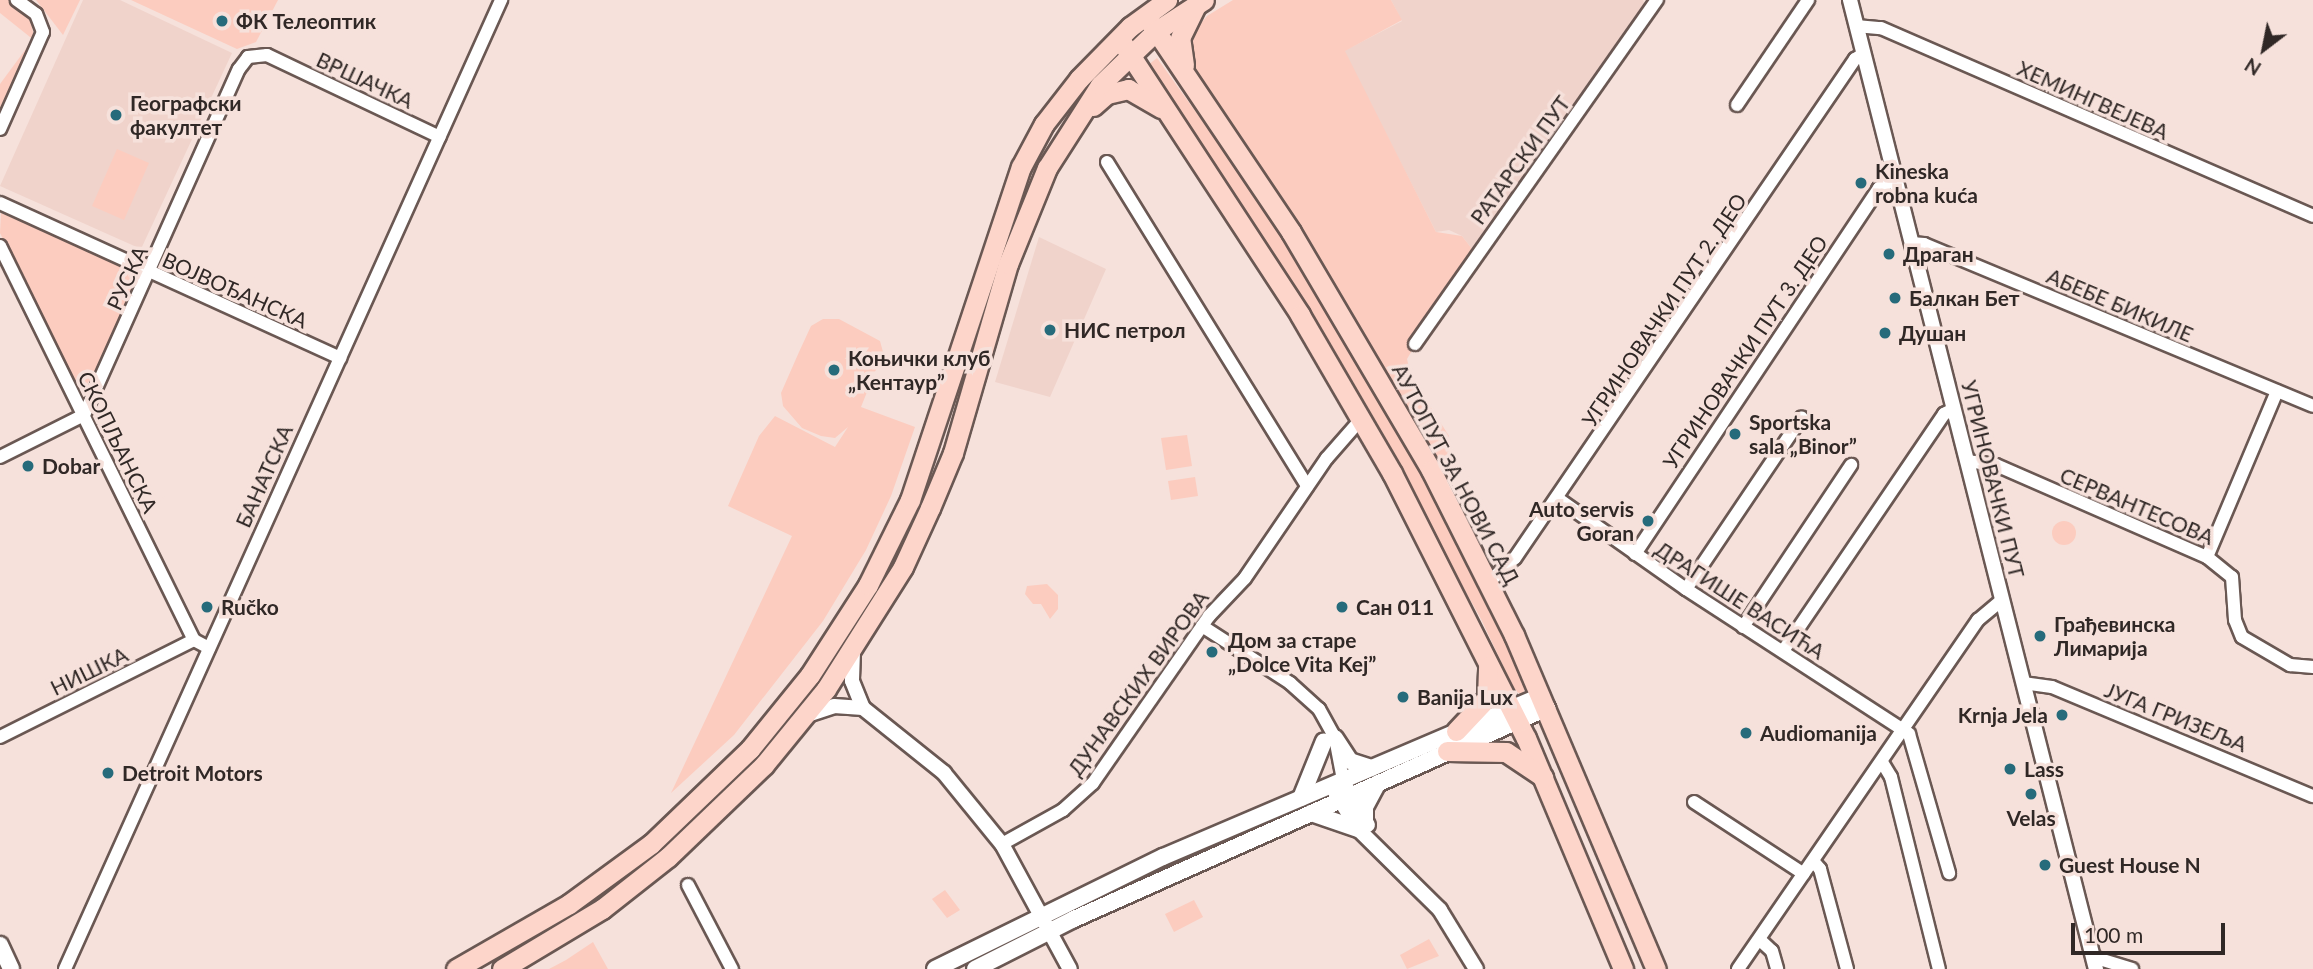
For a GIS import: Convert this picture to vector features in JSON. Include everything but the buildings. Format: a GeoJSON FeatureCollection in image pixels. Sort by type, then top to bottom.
{"type":"FeatureCollection","features":[{"type":"Feature","properties":{"kind":"main road"},"geometry":{"type":"LineString","coordinates":[[456,969],[569,904],[651,844],[750,749],[810,675],[868,585],[911,500],[1017,175],[1059,102],[1151,23],[1167,0]]}},
{"type":"Feature","properties":{"kind":"main road"},"geometry":{"type":"LineString","coordinates":[[1151,23],[1200,2]]}},
{"type":"Feature","properties":{"kind":"main road"},"geometry":{"type":"LineString","coordinates":[[1188,77],[1180,38],[1200,2]]}},
{"type":"Feature","properties":{"kind":"main road","name":"АУТОПУТ ЗА НОВИ САД"},"geometry":{"type":"LineString","coordinates":[[1151,23],[1372,364],[1489,582],[1544,702],[1656,969]]}},
{"type":"Feature","properties":{"kind":"main road"},"geometry":{"type":"LineString","coordinates":[[1124,46],[1172,117],[1362,418],[1515,715],[1545,779],[1623,969]]}},
{"type":"Feature","properties":{"kind":"main road"},"geometry":{"type":"LineString","coordinates":[[502,969],[602,909],[638,882],[720,809],[807,715],[853,651],[903,567],[944,475],[1026,213],[1069,131],[1124,46]]}},
{"type":"Feature","properties":{"kind":"main road"},"geometry":{"type":"LineString","coordinates":[[1069,131],[1101,98],[1121,89],[1141,94],[1172,117]]}},
{"type":"Feature","properties":{"kind":"main road"},"geometry":{"type":"LineString","coordinates":[[1456,731],[1487,698],[1489,671],[1481,645]]}},
{"type":"Feature","properties":{"kind":"main road"},"geometry":{"type":"LineString","coordinates":[[975,969],[1051,930],[1447,751],[1544,702]]}},
{"type":"Feature","properties":{"kind":"main road"},"geometry":{"type":"LineString","coordinates":[[935,969],[1043,914],[1301,798],[1456,731],[1515,715]]}},
{"type":"Feature","properties":{"kind":"main road"},"geometry":{"type":"LineString","coordinates":[[1301,798],[1330,740],[1350,761],[1371,768]]}},
{"type":"Feature","properties":{"kind":"main road"},"geometry":{"type":"LineString","coordinates":[[1447,751],[1506,752],[1545,779]]}},
{"type":"Feature","properties":{"kind":"main road"},"geometry":{"type":"LineString","coordinates":[[1311,813],[1361,825],[1365,807],[1378,783]]}},
{"type":"Feature","properties":{"kind":"main road"},"geometry":{"type":"LineString","coordinates":[[0,945],[12,969]]}},
{"type":"Feature","properties":{"kind":"street"},"geometry":{"type":"LineString","coordinates":[[0,130],[43,32],[36,14],[17,0]]}},
{"type":"Feature","properties":{"kind":"street","name":"БАНАТСКА"},"geometry":{"type":"LineString","coordinates":[[65,969],[501,0]]}},
{"type":"Feature","properties":{"kind":"street","name":"РАТАРСКИ ПУТ"},"geometry":{"type":"LineString","coordinates":[[1415,344],[1657,0]]}},
{"type":"Feature","properties":{"kind":"street"},"geometry":{"type":"LineString","coordinates":[[1737,105],[1808,0]]}},
{"type":"Feature","properties":{"kind":"street","name":"УГРИНОВАЧКИ ПУТ"},"geometry":{"type":"LineString","coordinates":[[1850,0],[2095,963]]}},
{"type":"Feature","properties":{"kind":"street","name":"ХЕМИНГВЕЈЕВА"},"geometry":{"type":"LineString","coordinates":[[1856,26],[1881,28],[2313,216]]}},
{"type":"Feature","properties":{"kind":"street","name":"УГРИНОВАЧКИ ПУТ 2. ДЕО"},"geometry":{"type":"LineString","coordinates":[[1489,582],[1515,558],[1851,64],[1863,54]]}},
{"type":"Feature","properties":{"kind":"street","name":"ВРШАЧКА"},"geometry":{"type":"LineString","coordinates":[[239,69],[248,57],[267,55],[440,137]]}},
{"type":"Feature","properties":{"kind":"street","name":"РУСКА"},"geometry":{"type":"LineString","coordinates":[[84,415],[151,273],[239,69]]}},
{"type":"Feature","properties":{"kind":"street"},"geometry":{"type":"LineString","coordinates":[[1107,162],[1307,486]]}},
{"type":"Feature","properties":{"kind":"street","name":"УГРИНОВАЧКИ ПУТ 3. ДЕО"},"geometry":{"type":"LineString","coordinates":[[1635,554],[1879,188],[1895,179]]}},
{"type":"Feature","properties":{"kind":"street","name":"ВОЈВОЂАНСКА"},"geometry":{"type":"LineString","coordinates":[[0,203],[340,358]]}},
{"type":"Feature","properties":{"kind":"street","name":"АБЕБЕ БИКИЛЕ"},"geometry":{"type":"LineString","coordinates":[[1910,243],[1924,244],[2313,406]]}},
{"type":"Feature","properties":{"kind":"street","name":"СКОПЉАНСКА"},"geometry":{"type":"LineString","coordinates":[[0,246],[194,640]]}},
{"type":"Feature","properties":{"kind":"street"},"geometry":{"type":"LineString","coordinates":[[2207,557],[2277,391]]}},
{"type":"Feature","properties":{"kind":"street"},"geometry":{"type":"LineString","coordinates":[[1783,651],[1944,414],[1953,409]]}},
{"type":"Feature","properties":{"kind":"street"},"geometry":{"type":"LineString","coordinates":[[0,457],[84,415]]}},
{"type":"Feature","properties":{"kind":"street"},"geometry":{"type":"LineString","coordinates":[[1686,589],[1802,417]]}},
{"type":"Feature","properties":{"kind":"street","name":"ДУНАВСКИХ ВИРОВА"},"geometry":{"type":"LineString","coordinates":[[1002,844],[1085,792],[1202,626],[1245,578],[1307,486],[1362,418]]}},
{"type":"Feature","properties":{"kind":"street","name":"СЕРВАНТЕСОВА"},"geometry":{"type":"LineString","coordinates":[[1967,461],[1996,466],[2207,557],[2232,577],[2235,620],[2242,636],[2290,665],[2313,667]]}},
{"type":"Feature","properties":{"kind":"street"},"geometry":{"type":"LineString","coordinates":[[1743,627],[1852,464]]}},
{"type":"Feature","properties":{"kind":"street","name":"ДРАГИШЕ ВАСИЋА"},"geometry":{"type":"LineString","coordinates":[[1557,498],[1686,589],[1904,730]]}},
{"type":"Feature","properties":{"kind":"street"},"geometry":{"type":"LineString","coordinates":[[1738,969],[1978,620],[2002,600]]}},
{"type":"Feature","properties":{"kind":"street"},"geometry":{"type":"LineString","coordinates":[[1202,626],[1290,683],[1326,717],[1343,798],[1361,825],[1387,847],[1390,858],[1440,910],[1476,969]]}},
{"type":"Feature","properties":{"kind":"street"},"geometry":{"type":"LineString","coordinates":[[194,640],[209,648]]}},
{"type":"Feature","properties":{"kind":"street","name":"НИШКА"},"geometry":{"type":"LineString","coordinates":[[0,737],[194,640]]}},
{"type":"Feature","properties":{"kind":"street"},"geometry":{"type":"LineString","coordinates":[[853,651],[852,681],[863,709]]}},
{"type":"Feature","properties":{"kind":"street","name":"ЈУГА ГРИЗЕЉА"},"geometry":{"type":"LineString","coordinates":[[2023,683],[2052,687],[2313,796]]}},
{"type":"Feature","properties":{"kind":"street"},"geometry":{"type":"LineString","coordinates":[[807,715],[838,705],[863,709],[944,773],[1002,844],[1043,914],[1070,969]]}},
{"type":"Feature","properties":{"kind":"street"},"geometry":{"type":"LineString","coordinates":[[1904,730],[1911,738],[1949,873]]}},
{"type":"Feature","properties":{"kind":"street"},"geometry":{"type":"LineString","coordinates":[[1882,762],[1891,777],[1939,969]]}},
{"type":"Feature","properties":{"kind":"street"},"geometry":{"type":"LineString","coordinates":[[1693,802],[1804,874]]}},
{"type":"Feature","properties":{"kind":"street"},"geometry":{"type":"LineString","coordinates":[[1813,861],[1820,869],[1847,969]]}},
{"type":"Feature","properties":{"kind":"street"},"geometry":{"type":"LineString","coordinates":[[688,884],[732,969]]}},
{"type":"Feature","properties":{"kind":"street"},"geometry":{"type":"LineString","coordinates":[[1760,940],[1770,947],[1777,969]]}},
{"type":"Feature","properties":{"kind":"street"},"geometry":{"type":"LineString","coordinates":[[2095,963],[2132,969]]}},
{"type":"Feature","properties":{"kind":"shaded area"},"geometry":{"type":"Polygon","coordinates":[[[0,0],[9,0],[30,18],[35,41],[0,13],[0,0]]]}},
{"type":"Feature","properties":{"kind":"shaded area"},"geometry":{"type":"Polygon","coordinates":[[[36,0],[80,0],[63,35],[36,0]]]}},
{"type":"Feature","properties":{"kind":"shaded area","name":"Географски факултет"},"geometry":{"type":"Polygon","coordinates":[[[83,0],[120,0],[232,53],[141,249],[0,186],[83,0]]]}},
{"type":"Feature","properties":{"kind":"shaded area","name":"ФК Телеоптик"},"geometry":{"type":"Polygon","coordinates":[[[131,0],[278,0],[256,42],[237,49],[131,0]]]}},
{"type":"Feature","properties":{"kind":"shaded area"},"geometry":{"type":"Polygon","coordinates":[[[1233,0],[1391,0],[1402,20],[1345,51],[1436,232],[1462,236],[1472,249],[1407,359],[1411,376],[1449,436],[1445,442],[1450,453],[1435,461],[1293,218],[1196,76],[1189,57],[1195,30],[1207,16],[1233,0]]]}},
{"type":"Feature","properties":{"kind":"shaded area"},"geometry":{"type":"Polygon","coordinates":[[[1391,0],[1643,0],[1645,4],[1472,249],[1462,236],[1449,230],[1436,232],[1344,51],[1402,21],[1391,0]]]}},
{"type":"Feature","properties":{"kind":"shaded area"},"geometry":{"type":"Polygon","coordinates":[[[31,42],[32,47],[0,111],[0,84],[31,42]]]}},
{"type":"Feature","properties":{"kind":"shaded area"},"geometry":{"type":"Polygon","coordinates":[[[1157,58],[1267,211],[1372,387],[1480,584],[1525,685],[1523,695],[1515,691],[1481,619],[1318,329],[1148,65],[1157,58]]]}},
{"type":"Feature","properties":{"kind":"shaded area"},"geometry":{"type":"Polygon","coordinates":[[[117,149],[149,163],[124,220],[92,206],[117,149]]]}},
{"type":"Feature","properties":{"kind":"shaded area"},"geometry":{"type":"Polygon","coordinates":[[[1,213],[140,273],[85,395],[80,394],[0,233],[1,213]]]}},
{"type":"Feature","properties":{"kind":"shaded area"},"geometry":{"type":"Polygon","coordinates":[[[1039,237],[1106,269],[1050,397],[995,382],[1039,237]]]}},
{"type":"Feature","properties":{"kind":"shaded area"},"geometry":{"type":"Polygon","coordinates":[[[823,319],[839,319],[880,341],[883,352],[861,407],[915,427],[891,496],[866,550],[823,621],[734,735],[671,793],[792,536],[728,506],[759,436],[775,416],[835,447],[848,427],[835,438],[821,436],[802,428],[783,406],[781,393],[799,352],[811,326],[823,319]]]}},
{"type":"Feature","properties":{"kind":"shaded area"},"geometry":{"type":"Polygon","coordinates":[[[1187,435],[1192,466],[1166,470],[1161,438],[1187,435]]]}},
{"type":"Feature","properties":{"kind":"shaded area"},"geometry":{"type":"Polygon","coordinates":[[[1195,477],[1198,496],[1171,500],[1168,481],[1195,477]]]}},
{"type":"Feature","properties":{"kind":"shaded area"},"geometry":{"type":"Polygon","coordinates":[[[2064,521],[2075,528],[2076,533],[2069,544],[2064,545],[2053,538],[2052,533],[2059,522],[2064,521]]]}},
{"type":"Feature","properties":{"kind":"shaded area"},"geometry":{"type":"Polygon","coordinates":[[[1047,584],[1058,595],[1058,609],[1050,619],[1041,604],[1033,604],[1025,594],[1027,586],[1047,584]]]}},
{"type":"Feature","properties":{"kind":"shaded area"},"geometry":{"type":"Polygon","coordinates":[[[945,890],[960,910],[947,918],[932,899],[945,890]]]}},
{"type":"Feature","properties":{"kind":"shaded area"},"geometry":{"type":"Polygon","coordinates":[[[1194,900],[1203,917],[1174,932],[1165,914],[1194,900]]]}},
{"type":"Feature","properties":{"kind":"shaded area"},"geometry":{"type":"Polygon","coordinates":[[[1429,939],[1439,956],[1407,969],[1400,955],[1429,939]]]}},
{"type":"Feature","properties":{"kind":"shaded area"},"geometry":{"type":"Polygon","coordinates":[[[593,942],[608,969],[549,969],[566,960],[593,942]]]}},
{"type":"Feature","properties":{"kind":"place","name":"ФК Телеоптик"},"geometry":{"type":"Point","coordinates":[222,21]}},
{"type":"Feature","properties":{"kind":"place","name":"Географски факултет"},"geometry":{"type":"Point","coordinates":[116,115]}},
{"type":"Feature","properties":{"kind":"place","name":"Kineska robna kuća"},"geometry":{"type":"Point","coordinates":[1861,183]}},
{"type":"Feature","properties":{"kind":"place","name":"Драган"},"geometry":{"type":"Point","coordinates":[1889,254]}},
{"type":"Feature","properties":{"kind":"place","name":"Балкан Бет"},"geometry":{"type":"Point","coordinates":[1895,298]}},
{"type":"Feature","properties":{"kind":"place","name":"НИС петрол"},"geometry":{"type":"Point","coordinates":[1050,330]}},
{"type":"Feature","properties":{"kind":"place","name":"Душан"},"geometry":{"type":"Point","coordinates":[1885,333]}},
{"type":"Feature","properties":{"kind":"place","name":"Коњички клуб „Кентаур”"},"geometry":{"type":"Point","coordinates":[834,370]}},
{"type":"Feature","properties":{"kind":"place","name":"Sportska sala „Binor”"},"geometry":{"type":"Point","coordinates":[1735,434]}},
{"type":"Feature","properties":{"kind":"place","name":"Dobar"},"geometry":{"type":"Point","coordinates":[28,466]}},
{"type":"Feature","properties":{"kind":"place","name":"Auto servis Goran"},"geometry":{"type":"Point","coordinates":[1648,521]}},
{"type":"Feature","properties":{"kind":"place","name":"Ručko"},"geometry":{"type":"Point","coordinates":[207,607]}},
{"type":"Feature","properties":{"kind":"place","name":"Сан 011"},"geometry":{"type":"Point","coordinates":[1342,607]}},
{"type":"Feature","properties":{"kind":"place","name":"Грађевинска Лимарија"},"geometry":{"type":"Point","coordinates":[2040,636]}},
{"type":"Feature","properties":{"kind":"place","name":"Дом за старе „Dolce Vita Kej”"},"geometry":{"type":"Point","coordinates":[1212,652]}},
{"type":"Feature","properties":{"kind":"place","name":"Banija Lux"},"geometry":{"type":"Point","coordinates":[1403,697]}},
{"type":"Feature","properties":{"kind":"place","name":"Krnja Jela"},"geometry":{"type":"Point","coordinates":[2062,715]}},
{"type":"Feature","properties":{"kind":"place","name":"Audiomanija"},"geometry":{"type":"Point","coordinates":[1746,733]}},
{"type":"Feature","properties":{"kind":"place","name":"Lass"},"geometry":{"type":"Point","coordinates":[2010,769]}},
{"type":"Feature","properties":{"kind":"place","name":"Detroit Motors"},"geometry":{"type":"Point","coordinates":[108,773]}},
{"type":"Feature","properties":{"kind":"place","name":"Velas"},"geometry":{"type":"Point","coordinates":[2031,794]}},
{"type":"Feature","properties":{"kind":"place","name":"Guest House N"},"geometry":{"type":"Point","coordinates":[2045,865]}}]}
